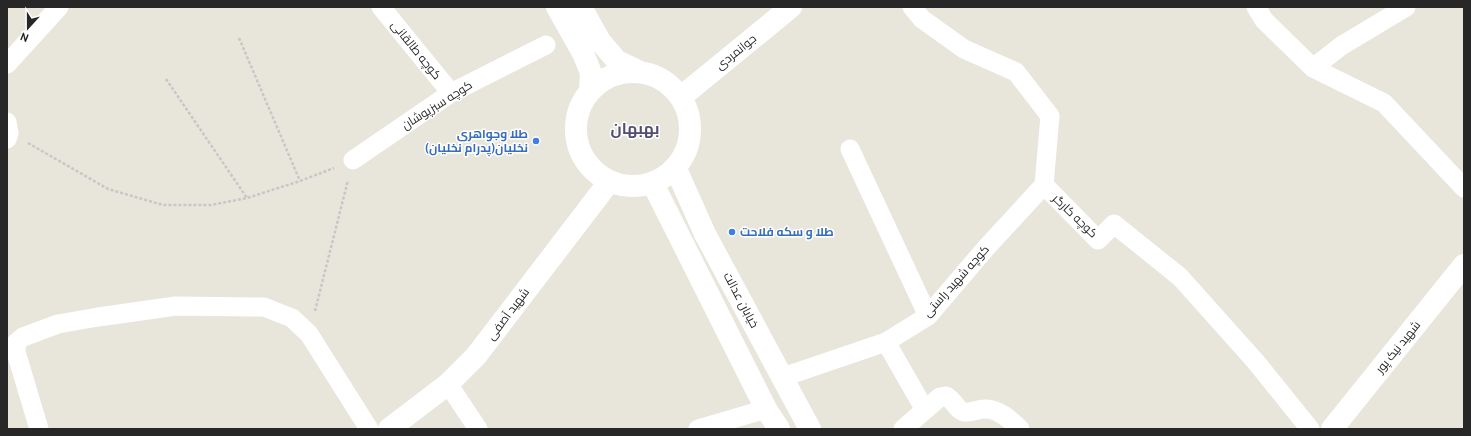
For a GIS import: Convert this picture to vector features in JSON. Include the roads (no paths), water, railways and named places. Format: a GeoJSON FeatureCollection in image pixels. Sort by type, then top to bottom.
{"type":"FeatureCollection","features":[{"type":"Feature","properties":{"kind":"main road"},"geometry":{"type":"LineString","coordinates":[[557,7],[583,53],[591,73],[590,91]]}},
{"type":"Feature","properties":{"kind":"main road","name":"جوانمردی"},"geometry":{"type":"LineString","coordinates":[[681,97],[791,7]]}},
{"type":"Feature","properties":{"kind":"main road"},"geometry":{"type":"LineString","coordinates":[[584,8],[600,41],[617,61],[640,72],[656,76],[670,85],[681,97],[689,114],[691,134],[687,152],[676,169],[666,178],[653,184],[624,187],[609,182],[594,172],[583,158],[576,141],[576,123],[580,106],[590,91],[604,80],[622,73],[640,72]]}},
{"type":"Feature","properties":{"kind":"main road","name":"خیابان عدالت"},"geometry":{"type":"LineString","coordinates":[[676,169],[705,234],[810,429]]}},
{"type":"Feature","properties":{"kind":"main road","name":"شهید آصفی"},"geometry":{"type":"LineString","coordinates":[[389,429],[448,384],[476,356],[609,182]]}},
{"type":"Feature","properties":{"kind":"main road"},"geometry":{"type":"LineString","coordinates":[[653,184],[766,409],[778,429]]}},
{"type":"Feature","properties":{"kind":"main road","name":"شهید نیک پور"},"geometry":{"type":"LineString","coordinates":[[1332,429],[1464,265]]}},
{"type":"Feature","properties":{"kind":"street"},"geometry":{"type":"LineString","coordinates":[[7,64],[59,7]]}},
{"type":"Feature","properties":{"kind":"street","name":"کوچه طالقانی"},"geometry":{"type":"LineString","coordinates":[[381,7],[451,93]]}},
{"type":"Feature","properties":{"kind":"street","name":"کوچه کارگر"},"geometry":{"type":"LineString","coordinates":[[912,7],[922,19],[964,49],[1016,72],[1050,116],[1044,185],[1098,240],[1114,224],[1180,278],[1256,362],[1310,429]]}},
{"type":"Feature","properties":{"kind":"street"},"geometry":{"type":"LineString","coordinates":[[1256,7],[1264,20],[1313,68],[1384,102],[1464,188]]}},
{"type":"Feature","properties":{"kind":"street"},"geometry":{"type":"LineString","coordinates":[[1313,68],[1341,46],[1406,7]]}},
{"type":"Feature","properties":{"kind":"street","name":"کوچه سبزپوشان"},"geometry":{"type":"LineString","coordinates":[[354,160],[451,93],[546,45]]}},
{"type":"Feature","properties":{"kind":"street"},"geometry":{"type":"LineString","coordinates":[[850,149],[928,316]]}},
{"type":"Feature","properties":{"kind":"street","name":"کوچه شهید راستی"},"geometry":{"type":"LineString","coordinates":[[783,377],[886,342],[928,316],[985,249],[1044,185]]}},
{"type":"Feature","properties":{"kind":"street"},"geometry":{"type":"LineString","coordinates":[[39,429],[16,352],[16,343],[23,337],[58,324],[176,306],[264,307],[292,318],[309,334],[369,429]]}},
{"type":"Feature","properties":{"kind":"street"},"geometry":{"type":"LineString","coordinates":[[886,342],[926,410]]}},
{"type":"Feature","properties":{"kind":"street"},"geometry":{"type":"LineString","coordinates":[[448,384],[478,429]]}},
{"type":"Feature","properties":{"kind":"street"},"geometry":{"type":"LineString","coordinates":[[903,429],[940,397],[946,396],[950,398],[960,409],[966,412],[987,409],[1001,413],[1020,429]]}},
{"type":"Feature","properties":{"kind":"street"},"geometry":{"type":"LineString","coordinates":[[698,429],[766,409]]}},
{"type":"Feature","properties":{"kind":"place","name":"طلا وجواهری نخلیان(پدرام نخلیان)"},"geometry":{"type":"Point","coordinates":[536,141]}},
{"type":"Feature","properties":{"kind":"place","name":"طلا و سکه فلاحت"},"geometry":{"type":"Point","coordinates":[732,232]}},
{"type":"Feature","properties":{"kind":"district","name":"بهبهان"},"geometry":{"type":"Point","coordinates":[635,128]}}]}
